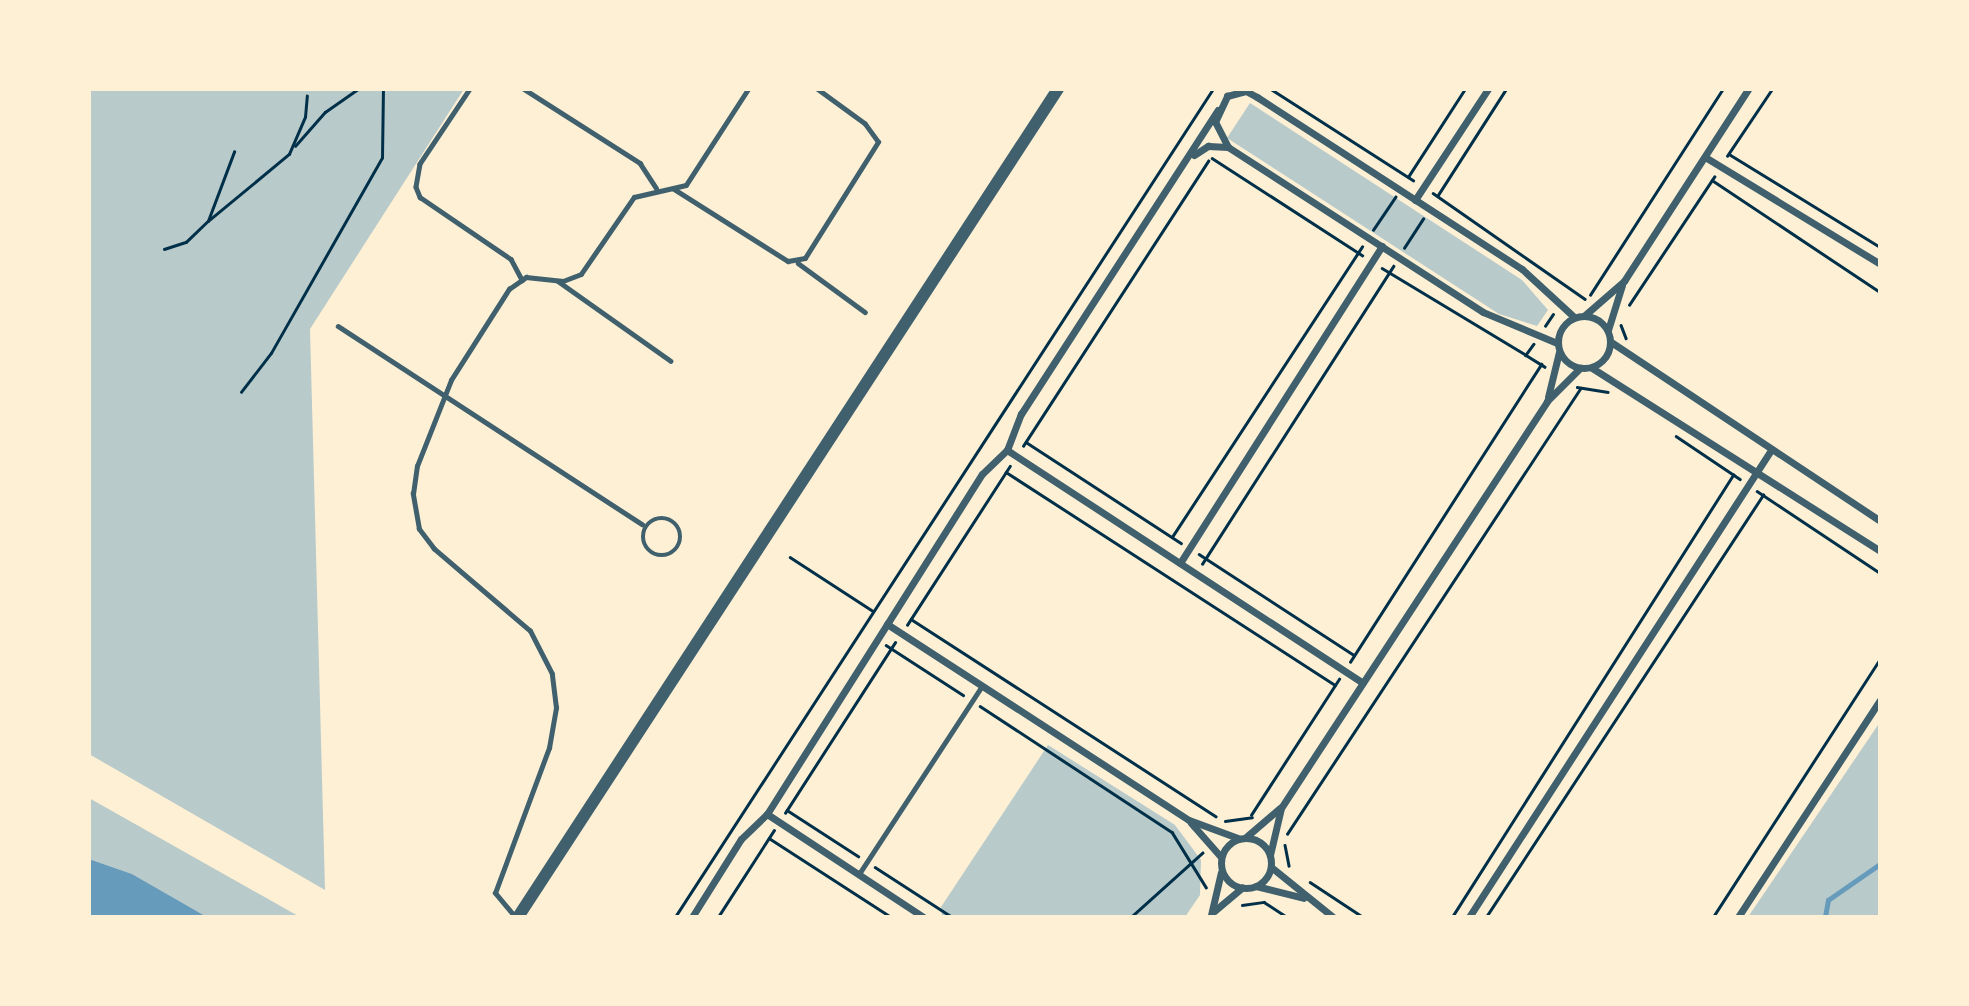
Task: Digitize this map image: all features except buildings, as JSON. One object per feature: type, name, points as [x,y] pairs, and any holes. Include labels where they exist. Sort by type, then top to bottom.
[{"type":"street","points":[[516,917],[1058,89]]},
{"type":"street","points":[[1415,200],[1488,89]]},
{"type":"street","points":[[1547,401],[1556,374],[1559,352],[1557,343],[1562,326],[1574,317],[1585,315],[1597,307],[1624,281],[1748,89]]},
{"type":"street","points":[[692,917],[741,839],[767,814],[982,474],[1007,450],[1021,415],[1194,155],[1227,96],[1246,91],[1522,269],[1557,307],[1574,317]]},
{"type":"street","points":[[1218,110],[1215,122],[1228,147],[1499,321],[1540,334],[1557,343]]},
{"type":"street","points":[[1194,155],[1208,146],[1228,147]]},
{"type":"street","points":[[1705,157],[1880,264]]},
{"type":"street","points":[[1180,564],[1382,246]]},
{"type":"street","points":[[1624,281],[1615,317],[1608,330],[1611,342],[1626,355],[1880,521]]},
{"type":"street","points":[[1585,315],[1608,330]]},
{"type":"street","points":[[1592,368],[1604,359],[1611,342]]},
{"type":"street","points":[[1559,352],[1580,368],[1592,368],[1615,378],[1880,551]]},
{"type":"street","points":[[1221,857],[1281,808],[1547,401],[1580,368]]},
{"type":"street","points":[[1007,450],[1363,683]]},
{"type":"street","points":[[1469,917],[1772,450]]},
{"type":"street","points":[[887,624],[1189,820],[1242,838],[1270,855]]},
{"type":"street","points":[[1738,917],[1880,700]]},
{"type":"street","points":[[1281,808],[1270,855],[1271,867],[1304,898],[1333,917]]},
{"type":"street","points":[[767,814],[923,917]]},
{"type":"street","points":[[1189,820],[1221,857],[1217,895],[1210,916]]},
{"type":"street","points":[[1256,886],[1271,867]]},
{"type":"street","points":[[1221,871],[1242,888]]},
{"type":"street","points":[[1210,916],[1242,888],[1256,886],[1304,898]]},
{"type":"lane","points":[[470,89],[420,164],[416,187],[426,202],[511,259],[522,280]]},
{"type":"lane","points":[[524,89],[640,163],[656,188]]},
{"type":"lane","points":[[516,917],[495,893],[549,748],[556,708],[552,674],[530,631],[434,549],[419,529],[413,494],[417,466],[444,394],[509,289],[522,280],[557,280],[581,274],[634,197],[656,188],[673,189],[686,185],[748,89]]},
{"type":"lane","points":[[798,262],[870,164],[878,142],[865,124],[817,89]]},
{"type":"lane","points":[[673,189],[798,262],[866,312]]},
{"type":"lane","points":[[557,280],[671,362]]},
{"type":"lane","points":[[338,326],[642,524],[674,525],[682,542],[672,555],[654,553],[641,535],[642,524]]},
{"type":"lane","points":[[859,875],[982,686]]},
{"type":"path","points":[[164,248],[186,242],[289,154],[325,112],[358,89]]},
{"type":"path","points":[[240,392],[271,353],[382,158],[383,89]]},
{"type":"path","points":[[675,917],[1213,89]]},
{"type":"path","points":[[1172,537],[1465,89]]},
{"type":"path","points":[[1186,589],[1506,89]]},
{"type":"path","points":[[1586,300],[1723,89]]},
{"type":"path","points":[[1626,355],[1629,347],[1615,317],[1721,167],[1772,89]]},
{"type":"path","points":[[289,154],[307,96]]},
{"type":"path","points":[[208,221],[234,152]]},
{"type":"path","points":[[1729,154],[1880,247]]},
{"type":"path","points":[[718,917],[1210,157],[1388,272],[1556,374]]},
{"type":"path","points":[[1712,180],[1880,292]]},
{"type":"path","points":[[1526,355],[1569,290],[1597,307]]},
{"type":"path","points":[[1251,816],[1541,364]]},
{"type":"path","points":[[1566,380],[1580,389],[1609,392],[1615,378]]},
{"type":"path","points":[[1363,917],[1289,869],[1284,838],[1580,389]]},
{"type":"path","points":[[1006,472],[1335,685]]},
{"type":"path","points":[[1452,917],[1733,475]]},
{"type":"path","points":[[1486,917],[1763,495]]},
{"type":"path","points":[[790,557],[874,611]]},
{"type":"path","points":[[911,619],[1224,821],[1251,816],[1262,824]]},
{"type":"path","points":[[887,645],[1172,832],[1196,863],[1205,886],[1217,895]]},
{"type":"path","points":[[1713,917],[1880,659]]},
{"type":"path","points":[[1217,831],[1224,821]]},
{"type":"path","points":[[1274,832],[1284,838]]},
{"type":"path","points":[[769,838],[891,917]]},
{"type":"path","points":[[1131,917],[1196,863],[1209,843]]},
{"type":"path","points":[[1226,901],[1234,906],[1264,902],[1287,917]]},
{"type":"shaded area","points":[[89,89],[464,89],[310,329],[325,890],[89,754]]},
{"type":"shaded area","points":[[1250,103],[1522,280],[1548,310],[1537,326],[1499,314],[1227,138]]},
{"type":"shaded area","points":[[1880,722],[1880,917],[1748,917]]},
{"type":"shaded area","points":[[1048,745],[1175,825],[1201,860],[1200,895],[1185,917],[942,917],[941,907]]},
{"type":"shaded area","points":[[89,798],[300,917],[207,917],[132,874],[89,859]]},
{"type":"water","points":[[89,859],[132,874],[207,917],[89,917]]},
{"type":"waterway","points":[[1825,917],[1828,900],[1880,864]]}]
